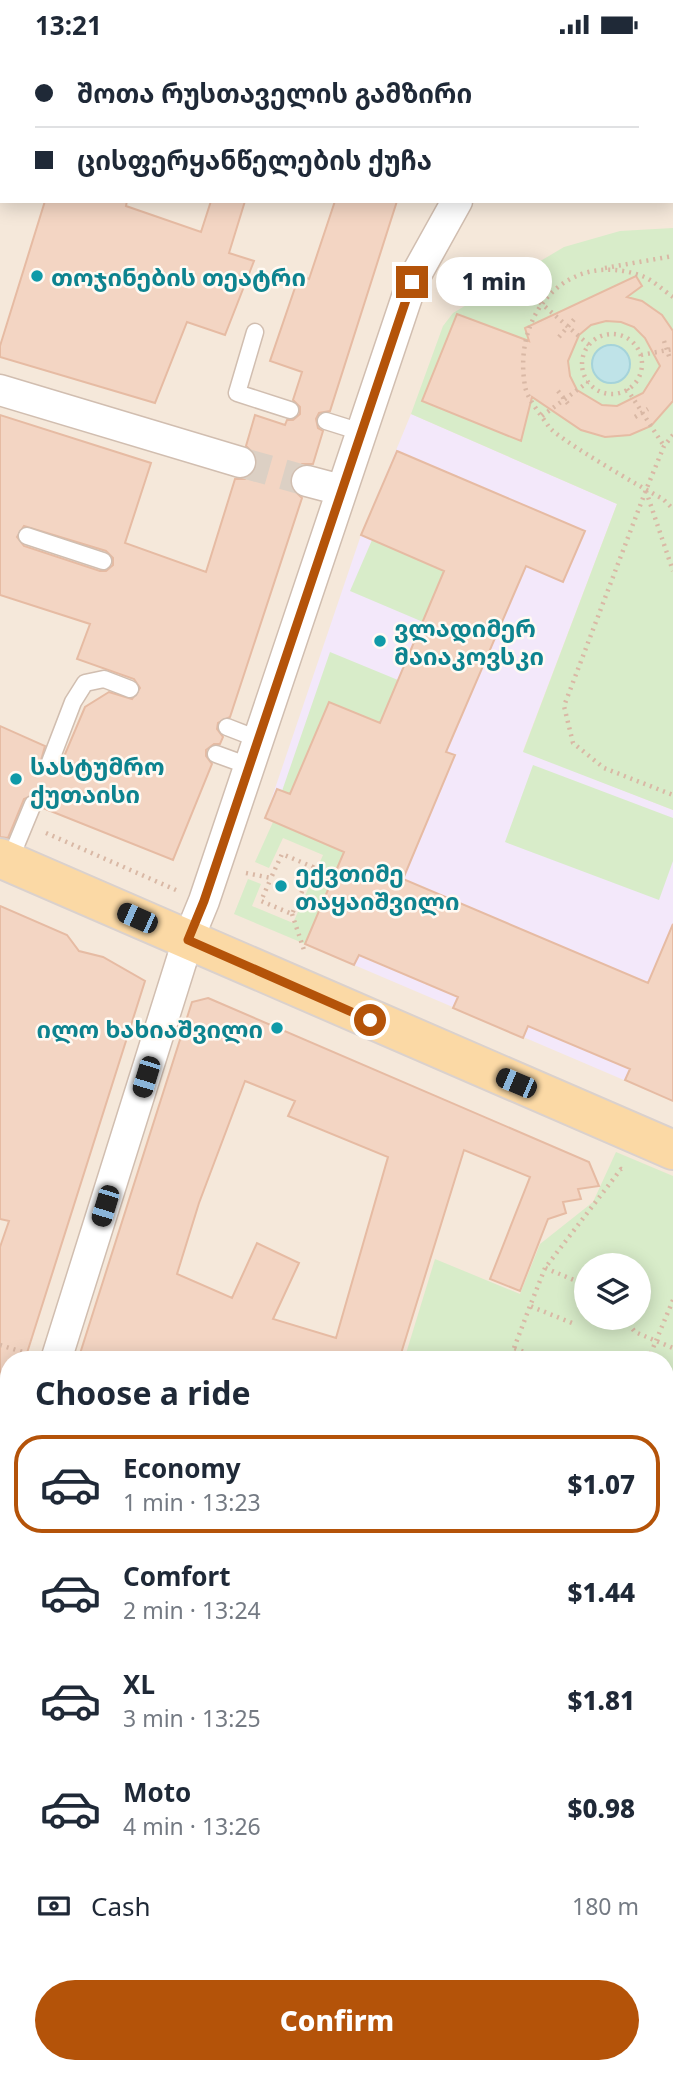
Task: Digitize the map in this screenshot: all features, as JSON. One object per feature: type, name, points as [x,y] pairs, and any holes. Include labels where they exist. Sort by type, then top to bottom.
[{"type":"main road","points":[[5,860],[673,1150]]},
{"type":"street","points":[[59,1351],[188,940],[204,901],[412,282],[456,203]]},
{"type":"street","points":[[0,390],[240,462]]},
{"type":"street","points":[[307,481],[341,490]]},
{"type":"lane","points":[[255,332],[237,393],[290,410]]},
{"type":"lane","points":[[326,421],[361,432]]},
{"type":"lane","points":[[27,536],[103,561]]},
{"type":"lane","points":[[50,761],[73,702],[85,683],[104,679],[130,689]]},
{"type":"lane","points":[[227,727],[254,753]]},
{"type":"lane","points":[[216,754],[254,753]]},
{"type":"lane","points":[[5,860],[33,804]]},
{"type":"path","points":[[673,255],[601,268],[563,280],[541,302],[530,328],[524,359],[525,389],[551,431],[673,509]]},
{"type":"path","points":[[601,268],[643,276],[673,297]]},
{"type":"path","points":[[503,270],[589,345]]},
{"type":"path","points":[[559,337],[576,317]]},
{"type":"path","points":[[618,334],[631,340],[640,355],[640,373],[627,389],[612,393],[601,391],[588,382],[583,369],[589,345],[597,338],[618,334]]},
{"type":"path","points":[[664,341],[671,350],[670,359]]},
{"type":"path","points":[[640,355],[671,350]]},
{"type":"path","points":[[542,416],[588,382]]},
{"type":"path","points":[[627,389],[646,411],[664,446]]},
{"type":"path","points":[[558,391],[569,405]]},
{"type":"path","points":[[635,418],[646,411]]},
{"type":"path","points":[[673,435],[664,446],[646,490],[564,706],[573,743],[604,768],[673,795]]},
{"type":"path","points":[[646,490],[673,571]]},
{"type":"path","points":[[25,824],[204,901]]},
{"type":"path","points":[[292,914],[261,901],[282,854],[313,867],[292,914],[305,954]]},
{"type":"path","points":[[242,872],[271,878]]},
{"type":"path","points":[[512,1351],[545,1268],[621,1169]]},
{"type":"path","points":[[545,1268],[574,1280]]},
{"type":"path","points":[[652,1351],[673,1300]]},
{"type":"path","points":[[530,1306],[572,1323]]},
{"type":"path","points":[[633,1330],[673,1348]]},
{"type":"path","points":[[0,1345],[20,1351]]},
{"type":"path","points":[[514,1347],[524,1351]]},
{"type":"shaded area","points":[[0,203],[673,203],[673,1351],[0,1351]]},
{"type":"shaded area","points":[[411,414],[617,504],[523,751],[673,810],[673,1101],[305,944],[344,852],[265,818],[361,535]]},
{"type":"green space","points":[[673,228],[673,810],[523,752],[617,504],[411,414],[443,326],[453,313],[564,247],[620,231]]},
{"type":"green space","points":[[372,540],[444,571],[423,622],[350,591]]},
{"type":"green space","points":[[330,652],[398,680],[380,723],[290,794],[282,791]]},
{"type":"green space","points":[[533,765],[673,818],[673,861],[659,900],[505,842]]},
{"type":"green space","points":[[273,822],[344,852],[305,944],[234,914],[248,879],[261,884],[252,906],[293,923],[323,855],[283,838],[269,868],[255,862]]},
{"type":"green space","points":[[616,1152],[673,1176],[673,1351],[407,1351],[435,1259],[520,1294],[540,1244],[593,1202]]},
{"type":"water","points":[[611,345],[625,350],[630,364],[625,378],[611,383],[597,378],[592,364],[597,350]]},
{"type":"building","points":[[44,203],[127,203],[126,206],[201,232],[210,203],[244,203],[229,253],[254,261],[225,335],[187,322],[155,403],[0,357],[0,346]]},
{"type":"building","points":[[334,203],[396,203],[330,411],[319,413],[316,419],[318,428],[323,431],[313,464],[302,464],[290,476],[290,486],[302,498],[230,717],[218,723],[217,729],[223,737],[220,744],[214,744],[206,750],[206,756],[212,764],[173,860],[43,808],[42,798],[36,794],[24,799],[8,838],[0,837],[0,726],[45,746],[40,764],[46,771],[52,772],[60,766],[85,707],[109,692],[132,699],[140,688],[134,679],[77,659],[90,624],[0,595],[0,415],[151,463],[125,543],[206,572],[235,479],[245,479],[256,468],[257,457],[246,446],[255,415],[285,425],[287,420],[293,420],[300,414],[300,407],[293,400],[302,372],[270,361],[299,276],[309,279]],"holes":[[[24,526],[106,551],[113,558],[113,565],[106,571],[100,571],[24,546],[17,537]]]},
{"type":"building","points":[[636,276],[642,286],[627,297],[642,301],[662,315],[673,331],[673,401],[651,426],[630,435],[605,437],[581,430],[532,397],[521,441],[422,401],[457,314],[529,341],[525,328]],"holes":[[[606,321],[621,322],[634,327],[645,338],[660,366],[643,393],[617,406],[602,405],[577,390],[570,376],[568,361],[579,335],[591,325]]]},
{"type":"building","points":[[397,451],[585,531],[563,582],[526,566],[446,752],[455,755],[403,879],[648,983],[673,924],[673,1101],[625,1080],[630,1069],[528,1026],[523,1038],[453,1008],[458,997],[359,955],[354,965],[305,944],[344,852],[265,818],[277,789],[290,794],[329,702],[380,723],[444,571],[361,535]]},
{"type":"building","points":[[0,906],[67,935],[79,951],[103,957],[145,981],[28,1351],[0,1351],[0,1247],[9,1221],[0,1219]]},
{"type":"building","points":[[208,998],[589,1162],[599,1186],[578,1189],[581,1199],[563,1202],[566,1213],[548,1219],[520,1291],[490,1279],[530,1177],[464,1150],[402,1351],[81,1351],[192,1002]],"holes":[[[245,1081],[295,1101],[288,1116],[388,1157],[336,1338],[273,1319],[299,1263],[257,1243],[232,1298],[177,1274],[199,1203]]]},
{"type":"tunnel","points":[[240,462],[307,481]]},
{"type":"place","name":"თოჯინების თეატრი","points":[[37,276]]},
{"type":"place","name":"ვლადიმერ მაიაკოვსკი","points":[[380,641]]},
{"type":"place","name":"სასტუმრო ქუთაისი","points":[[16,779]]},
{"type":"place","name":"ექვთიმე თაყაიშვილი","points":[[281,886]]},
{"type":"place","name":"ილო ხახიაშვილი","points":[[277,1028]]},
{"type":"route","points":[[370,1020],[188,940],[204,901],[412,282]]}]
